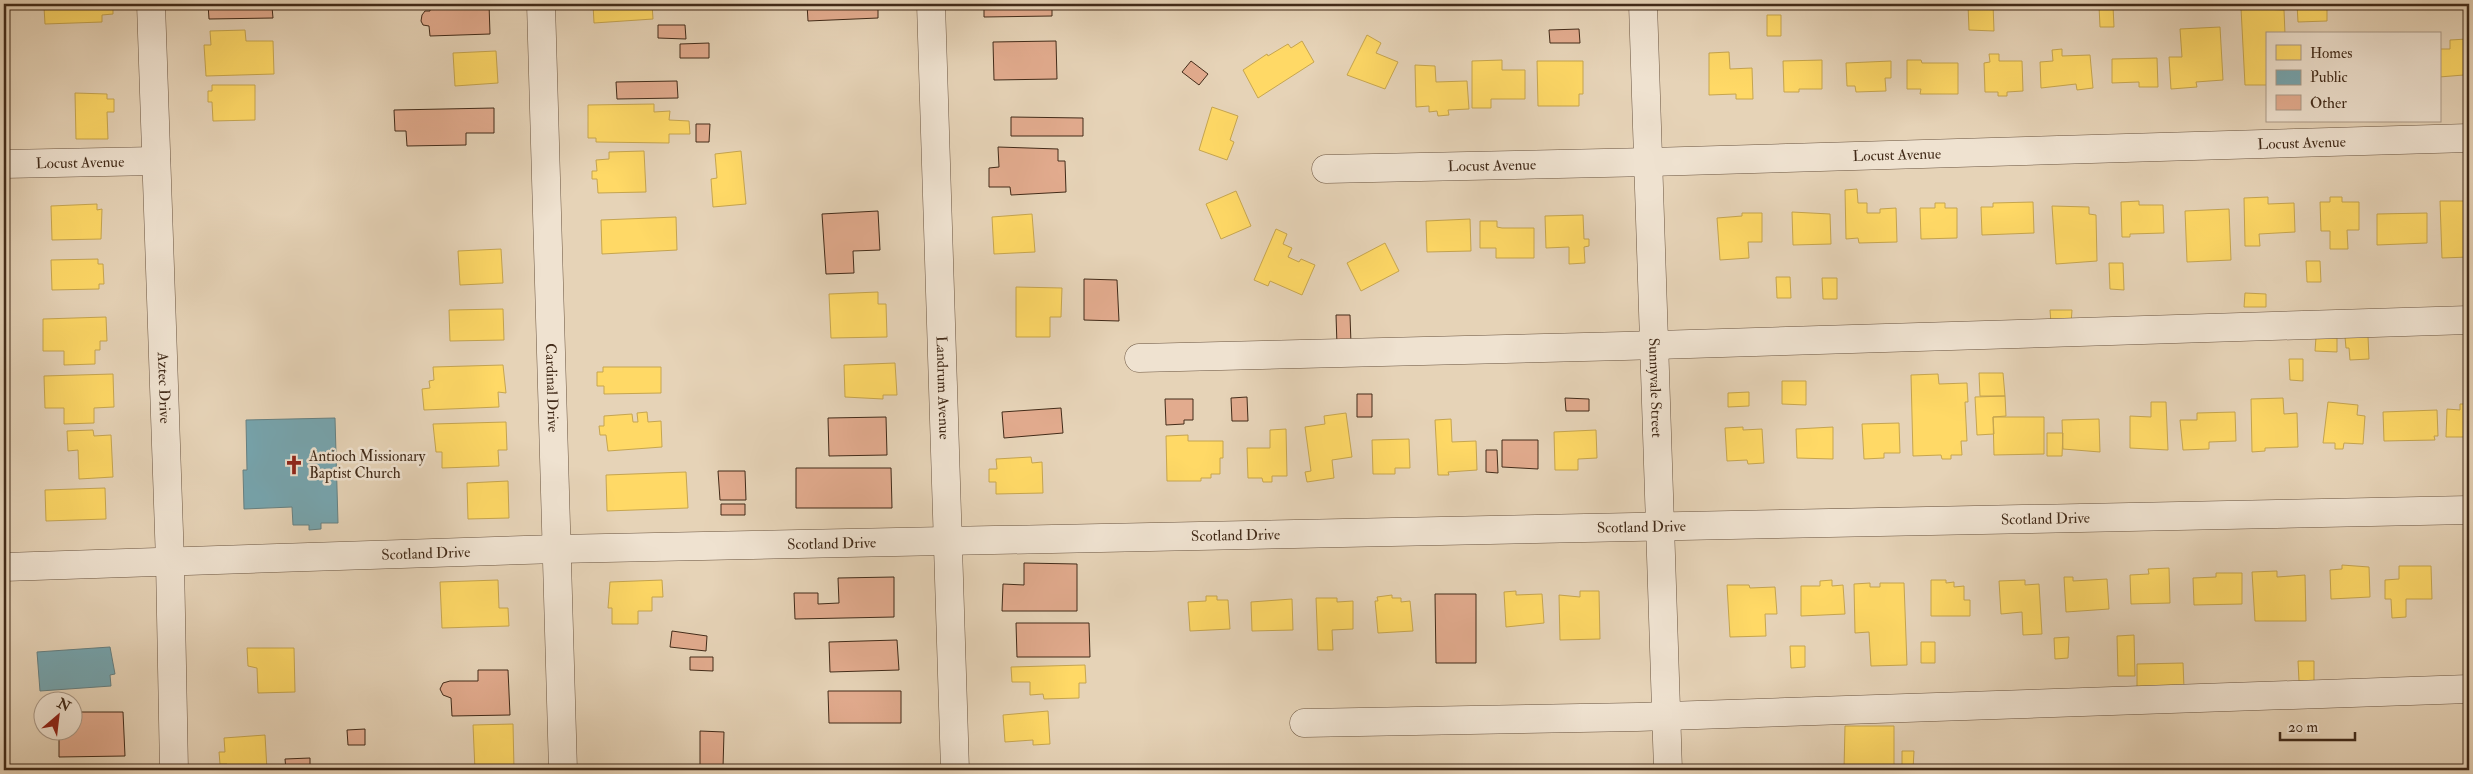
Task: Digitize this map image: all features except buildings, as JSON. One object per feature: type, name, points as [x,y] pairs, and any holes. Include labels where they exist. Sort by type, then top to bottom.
[{"type":"street","name":"Aztec Drive","points":[[151,4],[170,562],[174,770]]},
{"type":"street","name":"Cardinal Drive","points":[[541,4],[564,770]]},
{"type":"street","name":"Landrum Avenue","points":[[931,4],[955,770]]},
{"type":"street","name":"Sunnyvale Street","points":[[1643,4],[1650,162],[1668,770]]},
{"type":"street","name":"Locust Avenue","points":[[1326,169],[1650,162],[2469,138]]},
{"type":"street","name":"Locust Avenue","points":[[4,164],[156,161]]},
{"type":"street","points":[[1139,358],[2469,320]]},
{"type":"street","name":"Scotland Drive","points":[[4,567],[557,549],[1661,528],[2469,510]]},
{"type":"street","points":[[1304,723],[1666,715],[2469,689]]},
{"type":"place","name":"Antioch Missionary Baptist Church","points":[[294,465]]}]
